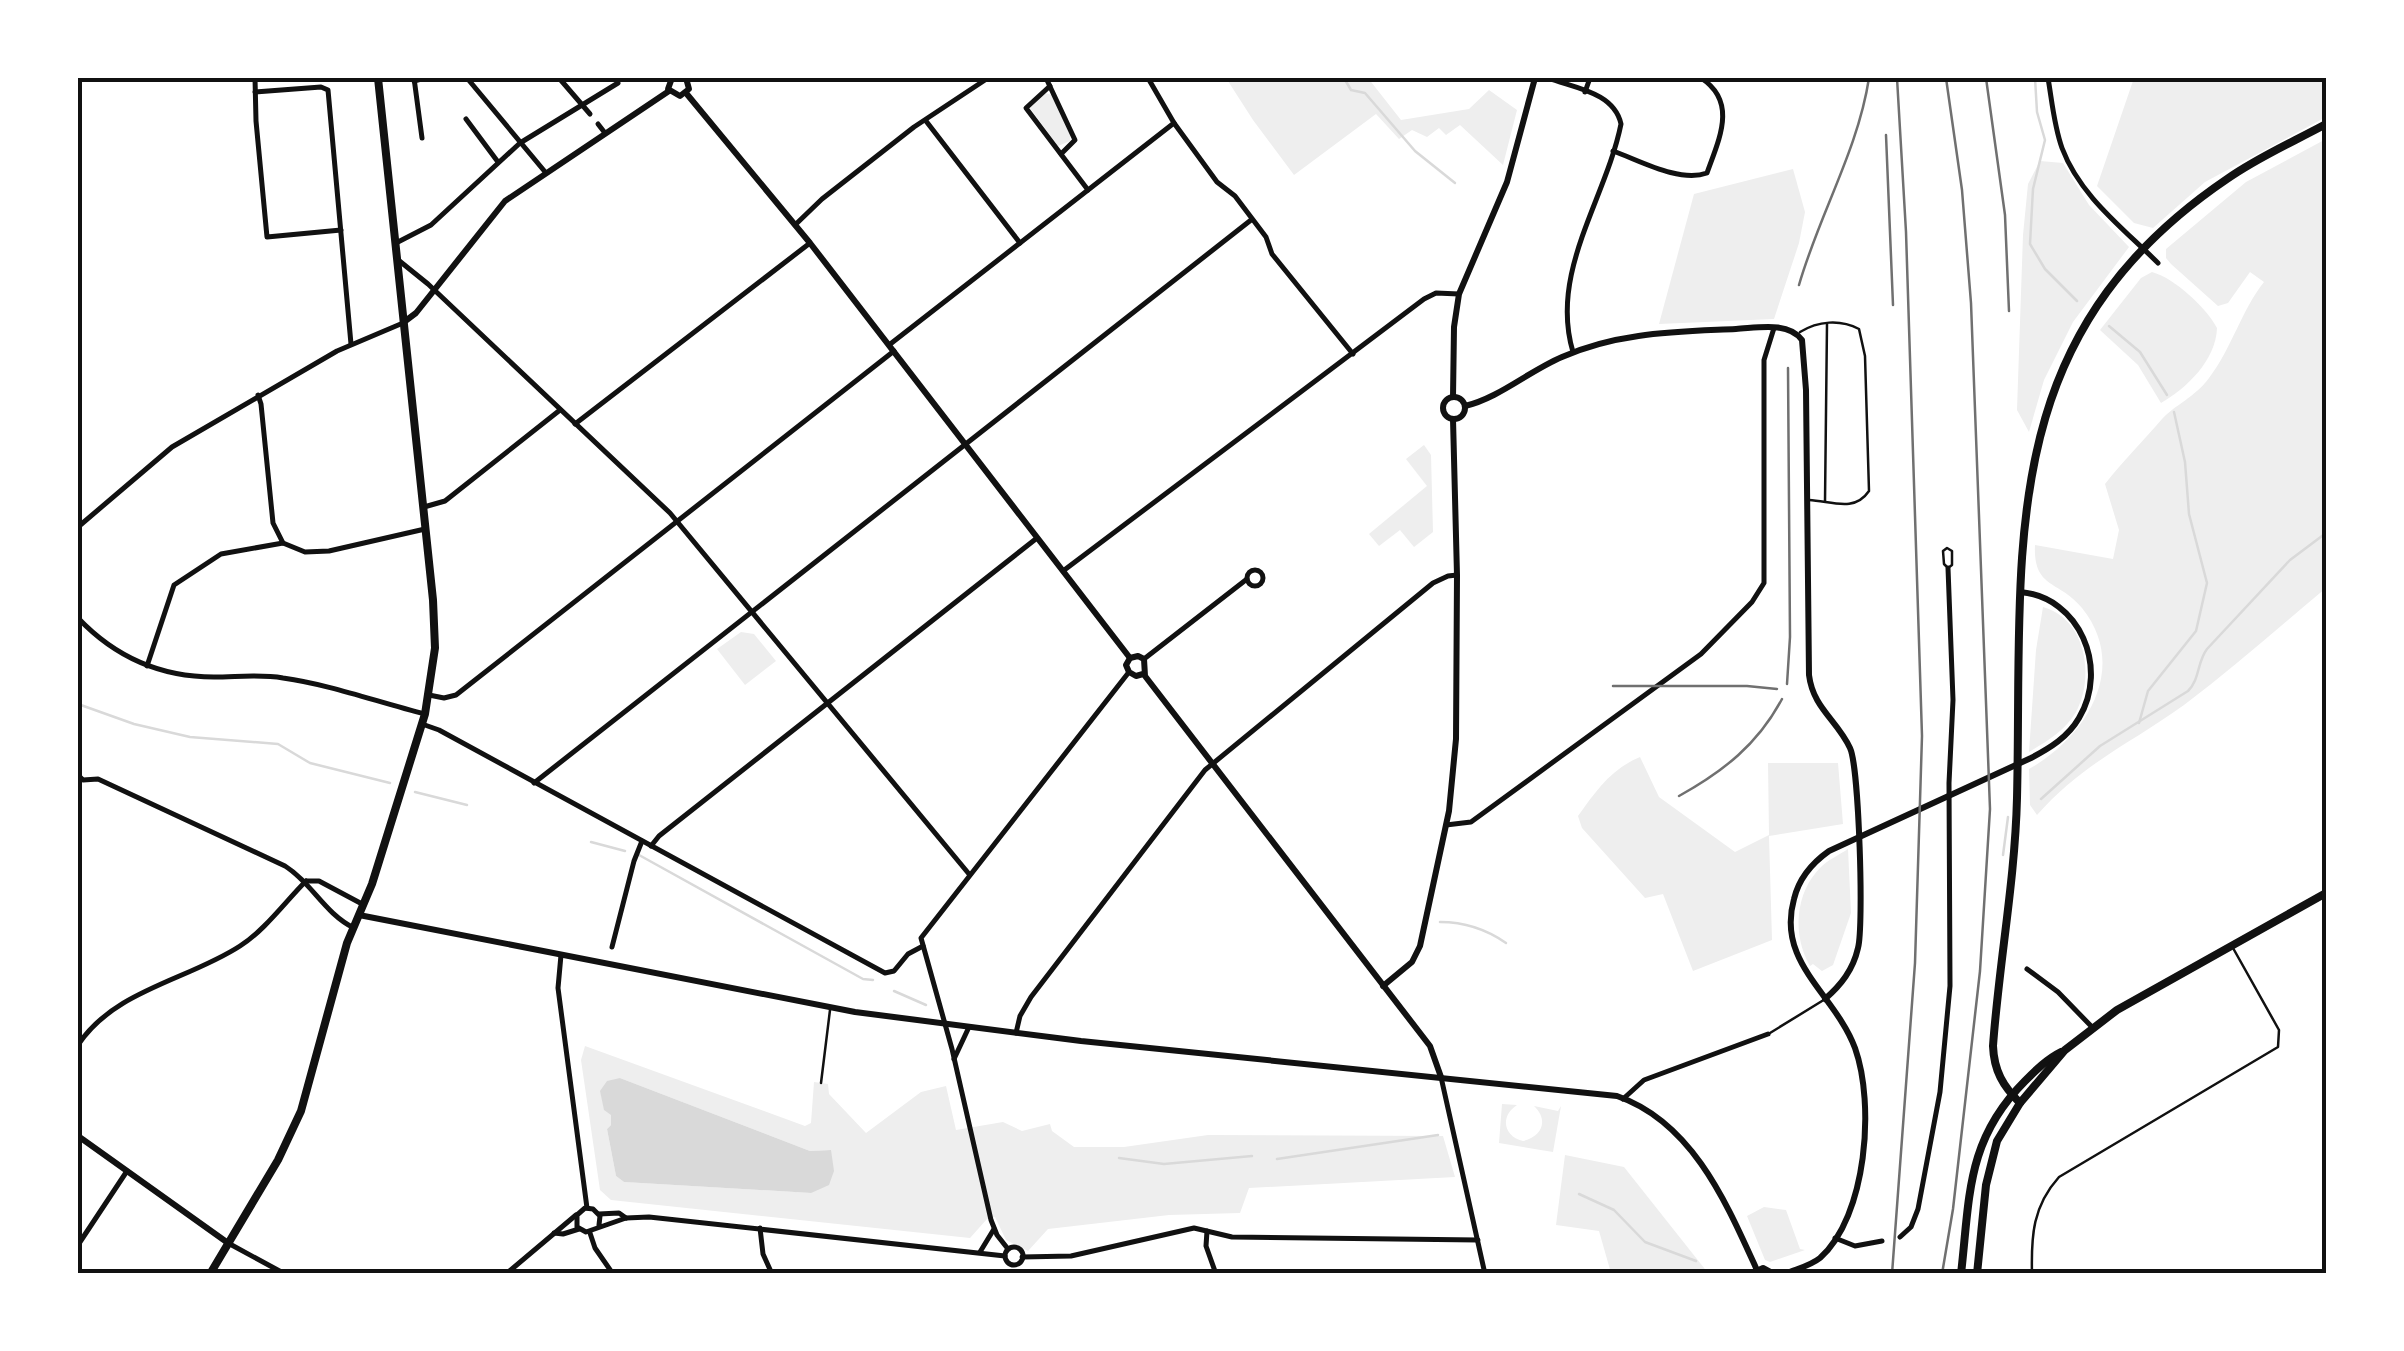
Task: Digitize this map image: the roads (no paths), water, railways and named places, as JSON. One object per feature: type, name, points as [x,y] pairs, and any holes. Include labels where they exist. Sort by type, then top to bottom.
[{"type":"main road","points":[[210,1274],[267,1180],[296,1122],[429,695],[435,632],[378,78]]},
{"type":"main road","points":[[2020,1103],[1998,1074],[1994,1046],[2016,823],[2018,592],[2030,476],[2050,399],[2081,333],[2144,250],[2178,216],[2224,180],[2326,124]]},
{"type":"main road","points":[[1977,1274],[1991,1160],[2002,1128],[2065,1050],[2092,1027],[2326,893]]},
{"type":"main road","points":[[1961,1274],[1975,1162],[1992,1121],[2050,1057],[2065,1050]]},
{"type":"street","points":[[256,78],[267,237],[341,230]]},
{"type":"street","points":[[422,138],[414,79],[425,78]]},
{"type":"street","points":[[467,78],[546,173]]},
{"type":"street","points":[[559,78],[590,114]]},
{"type":"street","points":[[670,91],[671,78]]},
{"type":"street","points":[[670,91],[677,96],[686,94],[690,87],[688,78]]},
{"type":"street","points":[[796,225],[822,199],[988,78]]},
{"type":"street","points":[[1046,78],[1076,140],[1061,154]]},
{"type":"street","points":[[1148,78],[1174,123],[1217,182],[1235,196],[1266,238],[1272,254],[1354,354]]},
{"type":"street","points":[[1452,397],[1459,294],[1508,182],[1534,78]]},
{"type":"street","points":[[1548,78],[1606,99],[1619,115],[1620,130],[1571,272],[1569,334],[1573,352]]},
{"type":"street","points":[[1585,92],[1590,78]]},
{"type":"street","points":[[1612,151],[1682,174],[1695,177],[1707,173],[1725,112],[1712,85],[1701,78]]},
{"type":"street","points":[[2048,78],[2058,135],[2074,171],[2102,209],[2158,263]]},
{"type":"street","points":[[396,243],[431,225],[520,144],[618,84]]},
{"type":"street","points":[[1050,86],[1026,108],[1088,190]]},
{"type":"street","points":[[255,92],[321,87],[328,90],[351,344]]},
{"type":"street","points":[[78,527],[172,446],[351,344],[415,314],[498,207],[670,91]]},
{"type":"street","points":[[686,94],[796,225],[1130,658]]},
{"type":"street","points":[[466,118],[498,162]]},
{"type":"street","points":[[926,121],[1020,243]]},
{"type":"street","points":[[429,695],[456,695],[1174,123]]},
{"type":"street","points":[[598,124],[604,134]]},
{"type":"street","points":[[534,783],[1251,220]]},
{"type":"street","points":[[575,424],[810,244]]},
{"type":"street","points":[[397,259],[676,522],[969,874]]},
{"type":"street","points":[[1063,570],[1428,296],[1459,294]]},
{"type":"street","points":[[1446,825],[1471,822],[1668,680],[1701,654],[1759,593],[1764,571],[1764,360],[1774,328]]},
{"type":"street","points":[[1453,419],[1462,415],[1465,406],[1573,352],[1642,334],[1774,328],[1797,333],[1804,343],[1810,684],[1818,706],[1851,749],[1856,789],[1860,942],[1844,981],[1825,999]]},
{"type":"street","points":[[258,395],[273,523],[282,544]]},
{"type":"street","points":[[1453,419],[1445,414],[1446,401],[1452,397],[1461,399],[1465,406]]},
{"type":"street","points":[[424,508],[445,501],[560,410]]},
{"type":"street","points":[[1383,986],[1418,952],[1446,825],[1457,718],[1453,419]]},
{"type":"street","points":[[147,666],[170,592],[182,578],[221,554],[282,544],[305,552],[329,551],[426,529]]},
{"type":"street","points":[[651,846],[1038,538]]},
{"type":"street","points":[[1900,1237],[1911,1227],[1918,1209],[1948,1026],[1953,705],[1948,568]]},
{"type":"street","points":[[1016,1032],[1031,998],[1212,764],[1433,584],[1457,575]]},
{"type":"street","points":[[1144,659],[1247,580]]},
{"type":"street","points":[[1785,1274],[1815,1261],[1835,1238],[1859,1184],[1864,1154],[1860,1070],[1853,1044],[1795,954],[1790,916],[1804,876],[1830,851],[2041,753],[2070,731],[2081,715],[2090,687],[2084,638],[2069,614],[2040,596],[2018,592]]},
{"type":"street","points":[[78,618],[110,648],[147,666],[188,676],[304,681],[423,719],[890,974],[908,954],[923,946]]},
{"type":"street","points":[[1130,658],[1144,659],[1147,666],[1143,674],[1129,672],[1126,664],[1130,658]]},
{"type":"street","points":[[1022,1257],[1010,1268],[994,1229],[922,935],[1129,672]]},
{"type":"street","points":[[1143,674],[1430,1046],[1441,1077],[1485,1274]]},
{"type":"street","points":[[79,779],[98,779],[284,866],[306,881],[334,915],[354,928]]},
{"type":"street","points":[[612,947],[642,841]]},
{"type":"street","points":[[78,1045],[98,1021],[136,996],[248,941],[306,881],[319,881],[364,905]]},
{"type":"street","points":[[359,915],[830,1008],[969,1027],[1597,1092],[1623,1098],[1655,1116],[1698,1159],[1722,1197],[1753,1271],[1766,1268],[1774,1274]]},
{"type":"street","points":[[561,955],[558,988],[587,1208]]},
{"type":"street","points":[[2027,970],[2058,992],[2092,1027]]},
{"type":"street","points":[[954,1059],[969,1027]]},
{"type":"street","points":[[1623,1098],[1644,1080],[1768,1034]]},
{"type":"street","points":[[78,1136],[228,1243],[285,1274]]},
{"type":"street","points":[[78,1245],[126,1171]]},
{"type":"street","points":[[587,1208],[598,1214],[619,1213],[626,1218]]},
{"type":"street","points":[[506,1274],[563,1222],[587,1208]]},
{"type":"street","points":[[598,1214],[599,1225]]},
{"type":"street","points":[[576,1215],[579,1229]]},
{"type":"street","points":[[589,1232],[599,1225],[626,1218],[980,1252],[1007,1253],[1018,1249],[1022,1257]]},
{"type":"street","points":[[760,1228],[762,1254],[772,1274]]},
{"type":"street","points":[[554,1234],[579,1229],[589,1232]]},
{"type":"street","points":[[980,1252],[994,1229]]},
{"type":"street","points":[[1022,1257],[1071,1256],[1189,1229],[1232,1237],[1478,1240]]},
{"type":"street","points":[[589,1232],[594,1248],[613,1274]]},
{"type":"street","points":[[1207,1232],[1206,1246],[1216,1274]]},
{"type":"street","points":[[1835,1238],[1855,1246],[1882,1241]]},
{"type":"lane","points":[[1797,333],[1827,323],[1847,322],[1859,329],[1864,338],[1869,491],[1854,504],[1807,500]]},
{"type":"lane","points":[[1825,502],[1827,323]]},
{"type":"lane","points":[[2032,1274],[2032,1228],[2043,1198],[2060,1176],[2273,1052],[2280,1042],[2279,1030],[2232,946]]},
{"type":"lane","points":[[1768,1034],[1825,999]]},
{"type":"lane","points":[[821,1082],[830,1008]]},
{"type":"waterway","points":[[1344,78],[1351,90],[1365,93],[1415,151],[1455,183]]},
{"type":"waterway","points":[[2035,78],[2037,112],[2045,140],[2033,189],[2030,244],[2045,269],[2077,301]]},
{"type":"waterway","points":[[2109,326],[2140,352],[2167,395]]},
{"type":"waterway","points":[[2139,723],[2148,691],[2196,631],[2207,583],[2189,514],[2185,462],[2174,412]]},
{"type":"waterway","points":[[2041,799],[2100,746],[2188,691],[2207,649],[2290,560],[2326,533]]},
{"type":"waterway","points":[[78,704],[134,724],[190,737],[278,744],[310,763],[390,783]]},
{"type":"waterway","points":[[415,792],[467,805]]},
{"type":"waterway","points":[[2003,855],[2008,817]]},
{"type":"waterway","points":[[591,842],[625,851]]},
{"type":"waterway","points":[[639,855],[863,979],[873,980]]},
{"type":"waterway","points":[[1440,922],[1474,927],[1506,943]]},
{"type":"waterway","points":[[894,991],[926,1005]]},
{"type":"waterway","points":[[1277,1159],[1438,1135]]},
{"type":"waterway","points":[[1119,1158],[1164,1164],[1252,1156]]},
{"type":"waterway","points":[[1579,1194],[1614,1210],[1645,1242],[1696,1261]]},
{"type":"railway","points":[[1799,285],[1856,131],[1869,78]]},
{"type":"railway","points":[[1892,1274],[1915,963],[1922,736],[1906,232],[1897,78]]},
{"type":"railway","points":[[1942,1274],[1980,971],[1990,809],[1971,303],[1962,190],[1946,78]]},
{"type":"railway","points":[[1986,78],[2005,215],[2009,311]]},
{"type":"railway","points":[[1886,135],[1893,305]]},
{"type":"railway","points":[[1787,684],[1788,368]]},
{"type":"railway","points":[[1613,686],[1777,689]]},
{"type":"railway","points":[[1679,796],[1738,755],[1762,730],[1782,699]]}]
